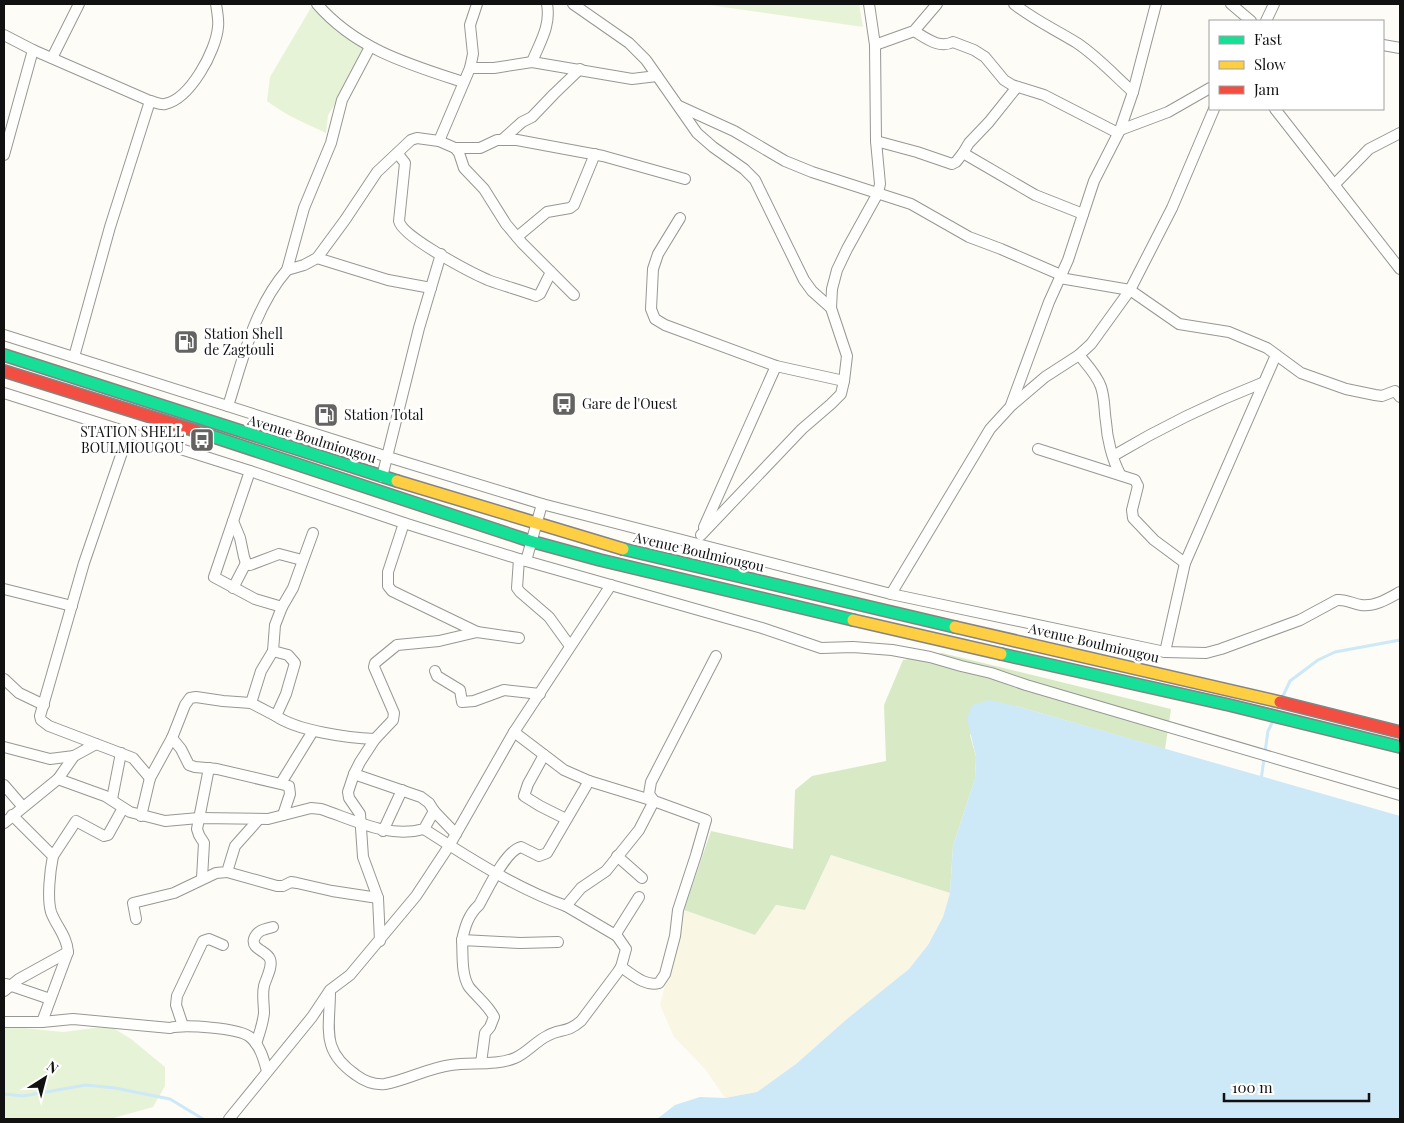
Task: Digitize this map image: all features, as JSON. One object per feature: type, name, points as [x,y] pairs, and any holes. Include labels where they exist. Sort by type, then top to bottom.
[{"type":"highway","name":"Avenue Boulmiougou","points":[[4,355],[382,477],[617,548],[1233,690],[1400,732]]},
{"type":"highway","name":"Avenue Boulmiougou","points":[[4,371],[202,433],[530,541],[600,560],[901,631],[1229,705],[1400,747]]},
{"type":"street","points":[[52,58],[79,4]]},
{"type":"street","points":[[4,35],[33,50],[150,101],[161,104],[168,103],[184,93],[198,78],[216,36],[218,27],[216,4]]},
{"type":"street","points":[[317,4],[342,28],[370,47],[394,59],[463,82]]},
{"type":"street","points":[[439,142],[470,68],[473,54],[470,25],[477,4]]},
{"type":"street","points":[[532,62],[547,26],[549,15],[547,4]]},
{"type":"street","points":[[699,539],[802,429],[832,404],[840,394],[844,382],[847,356],[831,308],[832,289],[837,270],[878,193],[880,178],[876,141],[875,45],[869,4]]},
{"type":"street","points":[[875,45],[914,31],[937,4]]},
{"type":"street","points":[[1014,4],[1031,17],[1085,49],[1133,92]]},
{"type":"street","points":[[1011,406],[1049,302],[1061,276],[1094,181],[1119,132],[1133,92],[1156,4]]},
{"type":"street","points":[[1231,4],[1249,20]]},
{"type":"street","points":[[1266,20],[1274,4]]},
{"type":"street","points":[[577,5],[636,48],[697,133],[744,169],[755,180],[804,280],[812,291],[831,308]]},
{"type":"street","points":[[914,31],[938,45],[947,45],[953,42],[974,50],[985,57],[1004,80],[1017,87],[1050,98],[1119,132],[1168,112],[1209,89]]},
{"type":"street","points":[[1384,45],[1399,46]]},
{"type":"street","points":[[228,406],[256,321],[272,289],[287,270],[304,208],[331,143],[342,100],[370,47]]},
{"type":"street","points":[[4,155],[33,50]]},
{"type":"street","points":[[470,68],[494,68],[532,62],[632,79],[657,76]]},
{"type":"street","points":[[503,139],[522,122],[532,117],[580,70]]},
{"type":"street","points":[[876,141],[952,164],[1017,87]]},
{"type":"street","points":[[74,357],[110,227],[150,101]]},
{"type":"street","points":[[679,106],[734,131],[785,161],[812,172],[911,204],[969,238],[1001,249],[1061,276],[1130,290],[1179,324],[1229,332],[1256,343],[1301,373],[1346,389],[1375,395],[1382,396],[1399,392]]},
{"type":"street","points":[[891,594],[990,428],[1011,406],[1045,377],[1080,355],[1101,331],[1130,290],[1172,208],[1214,110]]},
{"type":"street","points":[[1276,110],[1400,269]]},
{"type":"street","points":[[1334,185],[1369,149],[1400,133]]},
{"type":"street","points":[[287,270],[304,265],[317,258],[345,220],[372,178],[414,138],[439,142],[455,148],[480,148],[497,140],[517,140],[595,154],[685,179]]},
{"type":"street","points":[[455,148],[459,153],[464,168],[484,188],[506,224],[574,295]]},
{"type":"street","points":[[963,153],[1035,194],[1083,214]]},
{"type":"street","points":[[398,154],[405,163],[400,201],[400,225],[409,234],[464,268],[489,280],[536,296],[540,294],[551,272]]},
{"type":"street","points":[[517,237],[547,212],[570,208],[574,205],[595,154]]},
{"type":"street","points":[[680,218],[658,254],[653,269],[651,309],[655,319],[665,325],[776,366],[844,382]]},
{"type":"street","points":[[382,477],[414,346],[441,254]]},
{"type":"street","points":[[317,258],[388,280],[431,288]]},
{"type":"street","points":[[4,334],[201,398],[542,504],[699,539],[891,594],[1165,652],[1206,652],[1221,649],[1300,620],[1337,600],[1363,605],[1385,600],[1400,592]]},
{"type":"street","points":[[1080,355],[1101,388],[1106,410],[1106,427],[1113,456],[1120,474]]},
{"type":"street","points":[[1165,652],[1185,563],[1262,383],[1276,355]]},
{"type":"street","points":[[699,539],[776,366]]},
{"type":"street","points":[[1113,456],[1136,442],[1224,398],[1262,383]]},
{"type":"street","points":[[4,393],[522,560],[762,628],[822,648],[852,647],[892,650],[930,657],[991,673],[1400,795]]},
{"type":"street","points":[[196,418],[201,398]]},
{"type":"street","points":[[129,432],[84,563],[40,716],[45,724],[137,761],[150,778]]},
{"type":"street","points":[[1038,449],[1131,478],[1138,486],[1132,518],[1154,540],[1185,563]]},
{"type":"street","points":[[250,471],[214,577],[255,598],[282,607]]},
{"type":"street","points":[[542,504],[522,560],[517,588],[549,617],[570,646]]},
{"type":"street","points":[[233,521],[240,538],[246,563],[233,588]]},
{"type":"street","points":[[404,522],[388,572],[388,586],[392,591],[477,632],[519,638]]},
{"type":"street","points":[[250,703],[260,671],[273,651],[276,625],[282,607],[293,588],[312,533]]},
{"type":"street","points":[[246,563],[250,565],[256,564],[279,554],[302,560]]},
{"type":"street","points":[[229,1119],[312,1017],[330,990],[350,975],[416,896],[449,846],[514,732],[611,585]]},
{"type":"street","points":[[4,589],[72,606]]},
{"type":"street","points":[[380,941],[378,898],[363,857],[359,811],[349,798],[348,792],[354,774],[375,740],[393,720],[394,714],[374,667],[377,660],[396,645],[439,641],[477,632]]},
{"type":"street","points":[[273,651],[288,655],[295,663],[286,694],[276,716]]},
{"type":"street","points":[[654,801],[648,794],[650,782],[716,656]]},
{"type":"street","points":[[435,671],[437,676],[460,690],[462,702],[474,701],[504,690],[540,694]]},
{"type":"street","points":[[4,679],[19,693],[44,706]]},
{"type":"street","points":[[141,816],[150,778],[172,738],[185,705],[190,698],[250,703],[289,724],[313,731],[375,740]]},
{"type":"street","points":[[281,784],[313,731]]},
{"type":"street","points":[[514,732],[564,770],[589,781],[654,801],[706,820],[678,910],[675,936],[665,974],[659,983],[646,983],[620,967]]},
{"type":"street","points":[[172,738],[182,749],[190,765],[289,786],[290,790],[283,816]]},
{"type":"street","points":[[4,747],[50,758],[74,756],[96,744]]},
{"type":"street","points":[[112,799],[121,753]]},
{"type":"street","points":[[544,755],[528,784],[524,796],[566,819]]},
{"type":"street","points":[[4,823],[58,779],[74,756]]},
{"type":"street","points":[[202,878],[204,843],[197,829],[209,768]]},
{"type":"street","points":[[354,774],[426,800],[434,812],[456,834]]},
{"type":"street","points":[[58,779],[112,799],[123,808],[141,816],[171,822],[199,818],[259,819],[283,816],[311,808],[321,809],[383,831],[407,832],[424,829],[449,846],[497,873],[544,898],[566,906],[617,936],[626,949],[620,967],[581,1021],[574,1027],[547,1036],[516,1057],[506,1061],[450,1065],[383,1084],[370,1083],[361,1079],[335,1057],[329,1044],[330,990]]},
{"type":"street","points":[[481,1063],[485,1033],[494,1017],[491,1011],[468,986],[464,972],[462,940],[467,921],[472,911],[479,905],[497,873],[516,848],[521,847],[539,856],[547,854],[589,781]]},
{"type":"street","points":[[4,785],[23,807]]},
{"type":"street","points":[[383,831],[402,790]]},
{"type":"street","points":[[566,906],[581,888],[606,871],[639,830],[654,801]]},
{"type":"street","points":[[42,1022],[68,952],[67,942],[51,911],[49,875],[53,856],[76,821],[104,836],[108,836],[123,808]]},
{"type":"street","points":[[424,829],[434,812]]},
{"type":"street","points":[[12,815],[53,856]]},
{"type":"street","points":[[227,872],[236,846],[259,819]]},
{"type":"street","points":[[618,856],[642,878]]},
{"type":"street","points":[[136,919],[133,903],[174,893],[183,890],[202,878],[216,873],[227,872],[277,886],[283,886],[290,882],[378,898]]},
{"type":"street","points":[[617,936],[618,929],[639,896]]},
{"type":"street","points":[[256,1044],[264,1014],[264,988],[271,965],[267,954],[257,948],[254,939],[260,931],[273,927]]},
{"type":"street","points":[[183,1026],[176,1006],[177,996],[203,941],[209,939],[223,945]]},
{"type":"street","points":[[462,940],[520,943],[558,942]]},
{"type":"street","points":[[6,987],[68,952]]},
{"type":"street","points":[[6,987],[50,999]]},
{"type":"street","points":[[4,1022],[42,1022],[72,1019],[170,1028],[183,1026],[241,1032],[249,1036],[256,1044],[267,1072]]},
{"type":"shaded area","points":[[831,855],[950,893],[943,917],[928,945],[909,969],[796,1064],[757,1092],[725,1098],[705,1069],[674,1037],[660,1005],[684,910],[755,935],[776,905],[805,910]]},
{"type":"green space","points":[[702,4],[859,4],[863,27]]},
{"type":"green space","points":[[312,6],[337,32],[365,46],[343,92],[328,115],[326,133],[288,115],[267,101],[270,77]]},
{"type":"green space","points":[[942,653],[1171,709],[1165,749],[1016,706],[970,735],[976,757],[975,779],[953,846],[950,893],[831,855],[805,910],[776,905],[755,935],[684,910],[711,831],[793,849],[795,790],[812,776],[886,761],[884,705],[903,660]]},
{"type":"green space","points":[[110,1026],[131,1039],[165,1067],[165,1086],[153,1107],[110,1119],[4,1119],[4,1028],[14,1027],[63,1032]]},
{"type":"water","points":[[990,700],[1400,816],[1400,1119],[657,1119],[675,1105],[700,1097],[725,1098],[757,1092],[796,1064],[847,1019],[909,969],[928,945],[943,917],[950,893],[953,846],[975,779],[976,757],[967,718],[972,705]]},
{"type":"waterway","points":[[1283,696],[1290,681],[1318,660],[1335,652],[1400,640]]},
{"type":"waterway","points":[[1261,780],[1268,731],[1272,723]]},
{"type":"waterway","points":[[4,1094],[23,1096],[86,1085],[115,1088],[170,1099],[203,1119]]},
{"type":"traffic: fast","points":[[4,355],[397,481]]},
{"type":"traffic: fast","points":[[196,431],[530,541],[600,560],[853,620]]},
{"type":"traffic: fast","points":[[623,549],[955,627]]},
{"type":"traffic: fast","points":[[1001,654],[1229,705],[1400,747]]},
{"type":"traffic: slow","points":[[397,481],[623,549]]},
{"type":"traffic: slow","points":[[853,620],[1001,654]]},
{"type":"traffic: slow","points":[[955,627],[1280,702]]},
{"type":"traffic: jam","points":[[4,371],[196,431]]},
{"type":"traffic: jam","points":[[1280,702],[1400,732]]},
{"type":"place","name":"Station Shell de Zagtouli","points":[[186,342]]},
{"type":"place","name":"Gare de l'Ouest","points":[[564,404]]},
{"type":"place","name":"Station Total","points":[[326,415]]},
{"type":"place","name":"STATION SHELL BOULMIOUGOU","points":[[202,440]]}]
